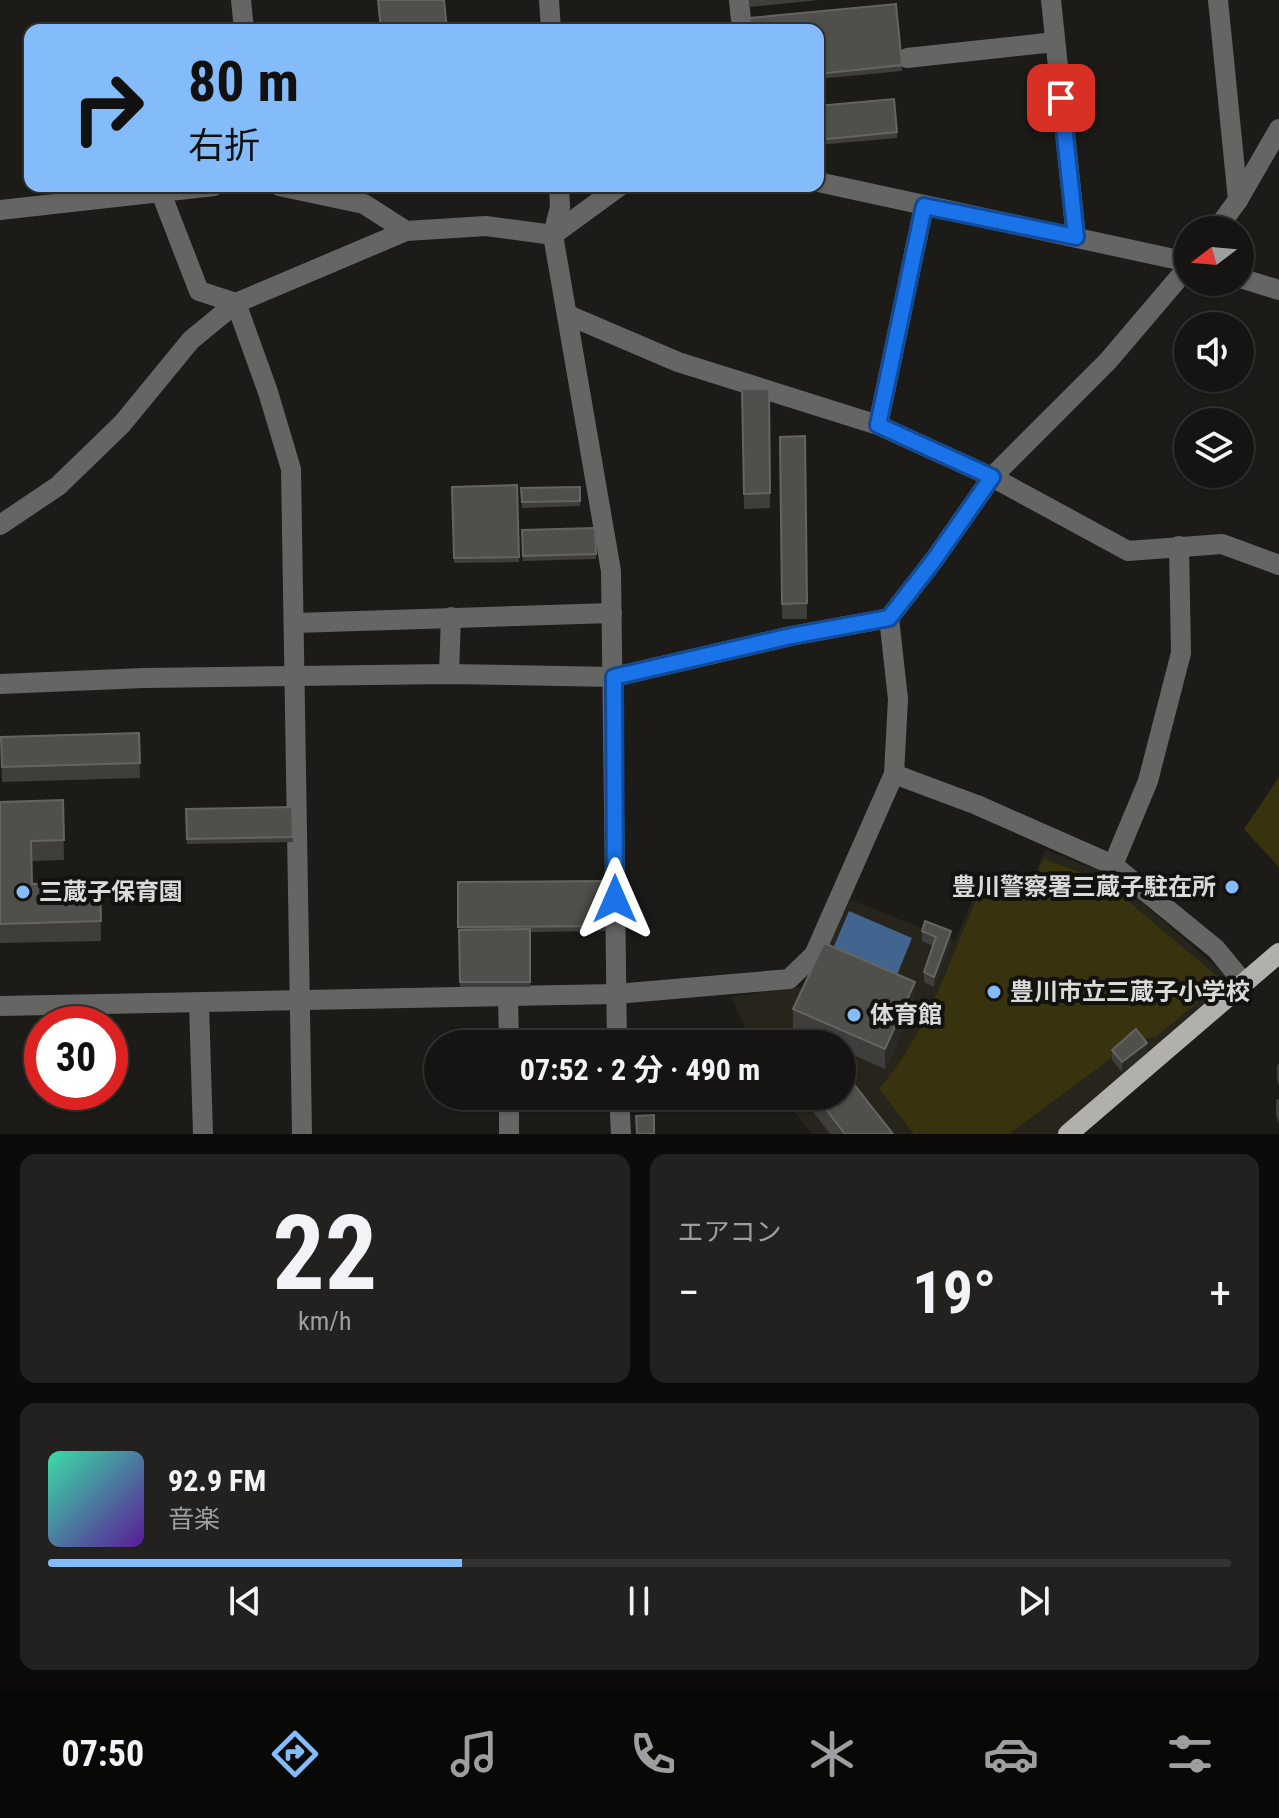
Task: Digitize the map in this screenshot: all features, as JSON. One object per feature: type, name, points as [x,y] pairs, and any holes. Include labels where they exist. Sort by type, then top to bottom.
[{"type":"main road","points":[[1069,1134],[1279,953]]},
{"type":"street","points":[[241,0],[243,24]]},
{"type":"street","points":[[549,0],[551,24]]},
{"type":"street","points":[[739,0],[741,24]]},
{"type":"street","points":[[1051,0],[1076,237]]},
{"type":"street","points":[[1218,0],[1238,200]]},
{"type":"street","points":[[907,58],[1055,42]]},
{"type":"street","points":[[1226,216],[1279,129]]},
{"type":"street","points":[[824,183],[1174,261]]},
{"type":"street","points":[[0,210],[169,192]]},
{"type":"street","points":[[307,192],[364,204],[406,231]]},
{"type":"street","points":[[559,192],[560,207],[553,235],[611,571],[617,1030]]},
{"type":"street","points":[[0,525],[58,486],[122,424],[191,340],[236,303],[406,231],[486,226],[553,235],[612,192]]},
{"type":"street","points":[[161,193],[199,291],[236,303]]},
{"type":"street","points":[[878,425],[924,206]]},
{"type":"street","points":[[0,684],[144,678],[449,674],[614,677],[791,636],[889,618],[992,477],[1108,361],[1174,281]]},
{"type":"street","points":[[1254,282],[1279,290]]},
{"type":"street","points":[[236,303],[291,469],[302,1134]]},
{"type":"street","points":[[568,315],[678,362],[878,425],[992,477],[1128,551],[1222,544],[1279,565]]},
{"type":"street","points":[[1113,865],[1148,781],[1181,653],[1179,546]]},
{"type":"street","points":[[295,623],[612,613]]},
{"type":"street","points":[[449,674],[451,617]]},
{"type":"street","points":[[0,1006],[616,994],[789,979],[814,955],[894,774],[898,699],[889,618]]},
{"type":"street","points":[[894,774],[977,805],[1113,865],[1216,949],[1244,983]]},
{"type":"street","points":[[508,997],[509,1030]]},
{"type":"street","points":[[199,1004],[203,1134]]},
{"type":"street","points":[[509,1110],[509,1134]]},
{"type":"street","points":[[620,1110],[621,1134]]},
{"type":"shaded area","points":[[1279,777],[1279,867],[1244,829]]},
{"type":"shaded area","name":"豊川市立三蔵子小学校","points":[[1045,850],[1111,875],[1232,981],[1059,1134],[812,1134],[792,1110],[856,1110],[856,1030],[746,1030],[731,997],[808,986],[851,900],[955,941],[984,871],[1028,890]]},
{"type":"shaded area","name":"豊川市立三蔵子小学校","points":[[1044,859],[1104,881],[1223,981],[1156,1037],[1136,1040],[1009,1134],[914,1134],[879,1089],[913,1041],[927,1014],[986,875],[1026,893]]},
{"type":"water","points":[[849,911],[912,938],[895,980],[831,953]]},
{"type":"building","points":[[378,0],[444,0],[446,24],[380,24]]},
{"type":"building","points":[[896,4],[902,65],[824,73],[824,24],[750,24],[750,18]]},
{"type":"building","points":[[894,99],[897,132],[824,139],[824,105]]},
{"type":"building","points":[[742,389],[769,389],[770,493],[744,494]]},
{"type":"building","points":[[805,436],[807,603],[782,604],[780,437]]},
{"type":"building","points":[[517,485],[519,557],[454,558],[452,487]]},
{"type":"building","points":[[580,487],[580,501],[522,502],[521,488]]},
{"type":"building","points":[[595,528],[596,554],[523,556],[522,530]]},
{"type":"building","points":[[139,733],[140,763],[2,767],[1,737]]},
{"type":"building","points":[[63,800],[64,840],[31,841],[32,884],[100,882],[101,921],[0,924],[0,802]]},
{"type":"building","points":[[292,807],[293,837],[187,839],[186,809]]},
{"type":"building","points":[[606,881],[606,926],[458,927],[458,882]]},
{"type":"building","points":[[925,921],[951,931],[934,977],[924,972],[936,937],[922,931]]},
{"type":"building","points":[[530,929],[530,982],[460,982],[459,930]]},
{"type":"building","name":"体育館","points":[[824,943],[915,982],[885,1049],[856,1036],[856,1030],[841,1030],[793,1009]]},
{"type":"building","points":[[1136,1029],[1147,1043],[1122,1062],[1112,1050]]},
{"type":"building","points":[[856,1087],[893,1134],[845,1134],[827,1110],[856,1110]]},
{"type":"building","points":[[654,1115],[654,1134],[637,1134],[636,1116]]},
{"type":"place","name":"豊川警察署三蔵子駐在所","points":[[1232,887]]},
{"type":"place","name":"三蔵子保育園","points":[[23,892]]},
{"type":"place","name":"豊川市立三蔵子小学校","points":[[994,992]]},
{"type":"place","name":"体育館","points":[[854,1015]]},
{"type":"route","points":[[615,899],[614,677],[791,636],[889,618],[992,477],[878,425],[924,206],[1076,237],[1061,98]]}]
